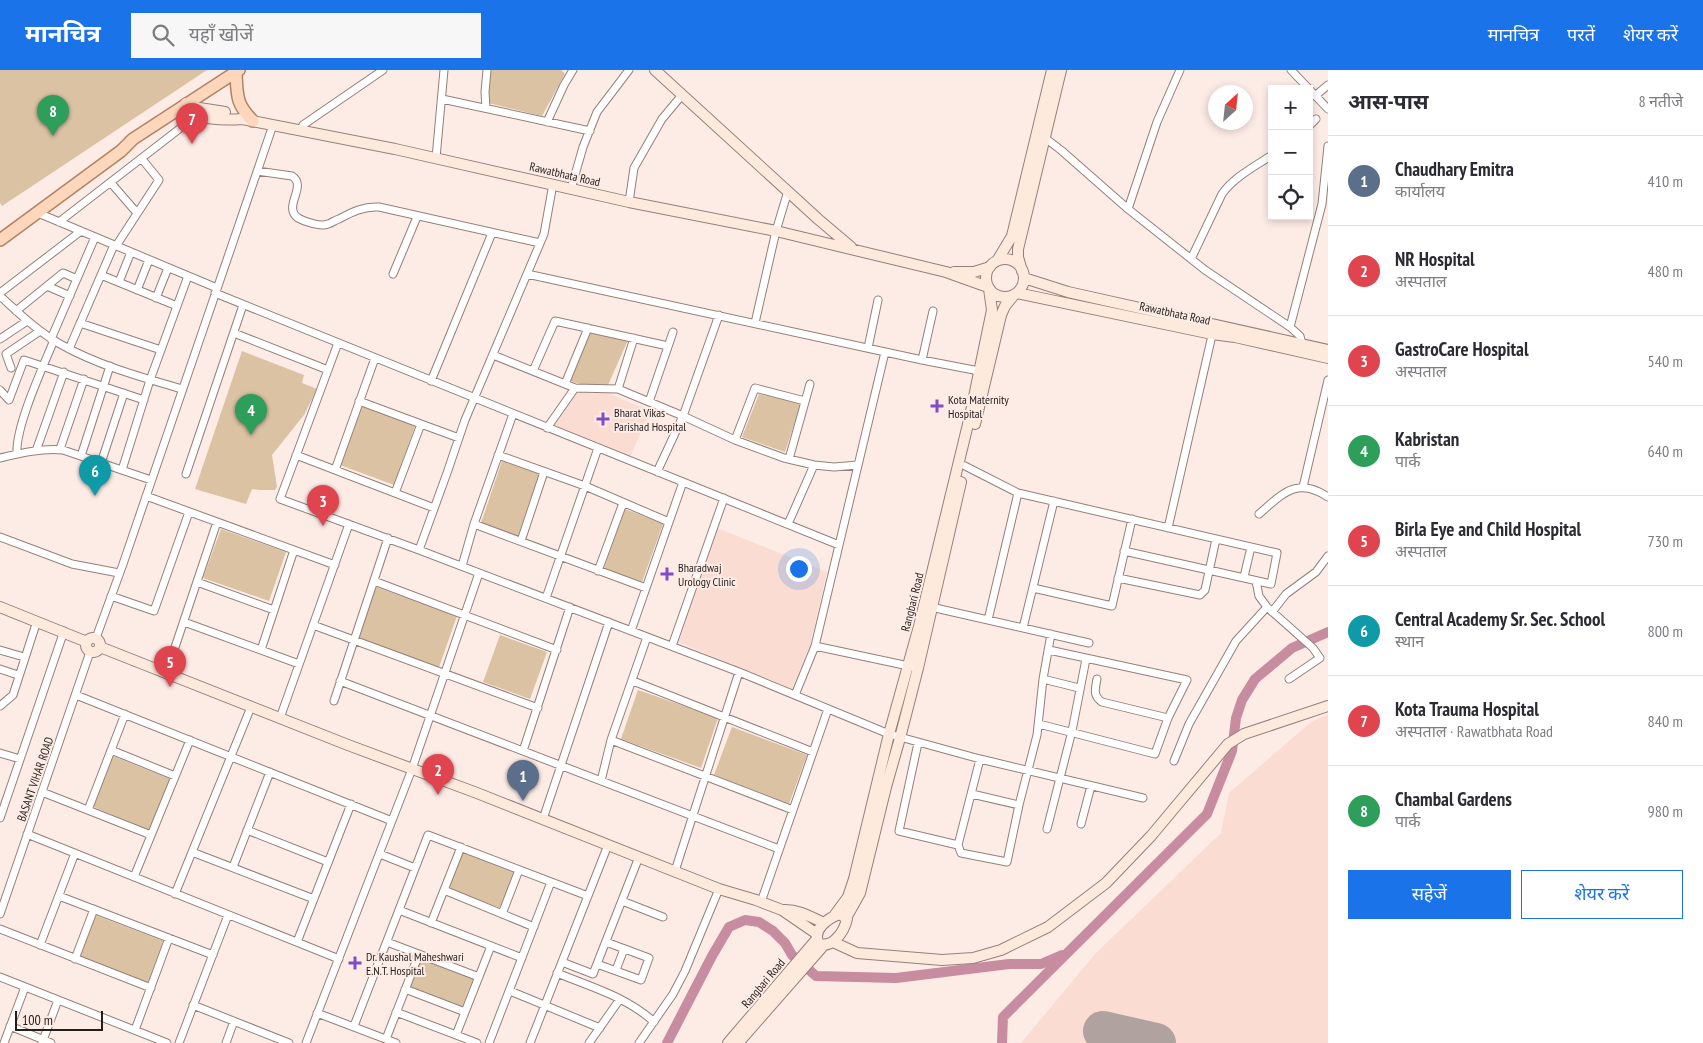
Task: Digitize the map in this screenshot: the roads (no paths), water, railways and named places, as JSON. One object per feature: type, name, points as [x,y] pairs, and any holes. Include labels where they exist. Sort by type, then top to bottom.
[{"type":"main road","points":[[0,240],[120,151],[133,139],[188,110],[205,94],[238,71]]},
{"type":"main road","points":[[238,71],[240,106],[253,121]]},
{"type":"street","points":[[301,130],[303,125],[383,70]]},
{"type":"street","points":[[436,158],[444,70]]},
{"type":"street","points":[[486,108],[487,70]]},
{"type":"street","points":[[571,189],[583,147],[597,112],[629,70]]},
{"type":"street","points":[[655,70],[854,249]]},
{"type":"street","points":[[1036,152],[1044,138],[1052,70]]},
{"type":"street","points":[[1016,237],[993,264],[986,277],[989,288],[998,296],[1004,297],[1016,294],[1021,288],[1023,274],[1018,257],[1016,237],[1048,104],[1061,70]]},
{"type":"street","points":[[1128,209],[1157,122],[1180,70]]},
{"type":"street","points":[[1291,70],[1305,85]]},
{"type":"street","points":[[547,122],[570,71]]},
{"type":"street","points":[[1315,96],[1328,85]]},
{"type":"street","points":[[1313,94],[1328,109]]},
{"type":"street","points":[[629,202],[634,168],[662,119],[682,95]]},
{"type":"street","points":[[442,99],[590,131]]},
{"type":"street","points":[[59,222],[142,159],[188,110]]},
{"type":"street","name":"Rawatbhata Road","points":[[188,110],[233,114],[242,119],[436,158],[629,202],[776,231],[946,272],[989,288]]},
{"type":"street","points":[[1313,122],[1316,119]]},
{"type":"street","name":"BASANT VIHAR ROAD","points":[[0,914],[3,893],[27,834],[120,573],[273,125]]},
{"type":"street","points":[[1044,138],[1191,259],[1290,327],[1300,336],[1303,348]]},
{"type":"street","points":[[1290,327],[1322,204],[1328,146]]},
{"type":"street","points":[[1191,259],[1222,194],[1228,186],[1236,178],[1268,158]]},
{"type":"street","points":[[69,349],[115,246],[159,180],[142,159]]},
{"type":"street","points":[[257,171],[295,178],[298,184],[292,209],[298,218],[321,225],[328,225],[361,208],[371,207],[540,243]]},
{"type":"street","points":[[111,183],[136,213]]},
{"type":"street","points":[[419,550],[474,399],[544,234],[553,184]]},
{"type":"street","points":[[755,323],[776,231],[788,191]]},
{"type":"street","points":[[38,213],[188,276],[243,305],[839,545]]},
{"type":"street","points":[[393,274],[417,217]]},
{"type":"street","points":[[81,231],[0,294],[27,321],[69,349],[110,366],[182,389]]},
{"type":"street","points":[[431,382],[492,233]]},
{"type":"street","points":[[17,454],[16,445],[21,426],[52,339],[95,237]]},
{"type":"street","points":[[119,282],[131,252]]},
{"type":"street","points":[[1018,257],[1024,268],[1041,284]]},
{"type":"street","points":[[137,290],[149,260]]},
{"type":"street","points":[[993,264],[1009,260],[1019,266],[1023,274]]},
{"type":"street","name":"Rawatbhata Road","points":[[946,272],[974,272],[993,264]]},
{"type":"street","points":[[156,298],[168,268]]},
{"type":"street","points":[[16,311],[63,273],[77,279]]},
{"type":"street","points":[[527,274],[979,371]]},
{"type":"street","name":"Rawatbhata Road","points":[[1023,274],[1041,284],[1215,323],[1303,348],[1328,358]]},
{"type":"street","points":[[101,275],[177,306]]},
{"type":"street","points":[[122,470],[150,380],[188,276]]},
{"type":"street","points":[[47,286],[70,296]]},
{"type":"street","name":"Rangbari Road","points":[[728,1043],[823,940],[842,931],[846,918],[860,893],[886,786],[900,738],[913,667],[968,425],[992,310],[989,288]]},
{"type":"street","name":"Rawatbhata Road","points":[[1016,294],[1212,334],[1328,350]]},
{"type":"street","name":"Rangbari Road","points":[[823,940],[824,924],[834,916],[848,897],[854,879],[889,734],[913,667],[931,607],[1001,315],[1005,306],[1016,294]]},
{"type":"street","points":[[868,348],[878,300]]},
{"type":"street","points":[[186,474],[243,305]]},
{"type":"street","points":[[922,360],[933,312]]},
{"type":"street","points":[[657,472],[683,416],[719,315]]},
{"type":"street","points":[[0,339],[27,321]]},
{"type":"street","points":[[532,371],[555,321],[668,346]]},
{"type":"street","points":[[80,323],[161,350]]},
{"type":"street","points":[[1168,528],[1215,323]]},
{"type":"street","points":[[565,384],[588,328]]},
{"type":"street","points":[[11,368],[6,354],[40,331]]},
{"type":"street","points":[[648,402],[673,332]]},
{"type":"street","points":[[234,333],[328,370]]},
{"type":"street","points":[[618,389],[634,338]]},
{"type":"street","points":[[338,344],[280,499],[479,572],[672,646],[900,738],[1143,798]]},
{"type":"street","points":[[794,695],[815,646],[885,352]]},
{"type":"street","points":[[493,355],[575,388],[618,389],[735,440],[789,459],[814,465],[834,467],[858,466]]},
{"type":"street","points":[[335,470],[375,358]]},
{"type":"street","points":[[0,390],[9,400],[24,360],[144,400]]},
{"type":"street","points":[[81,456],[110,366]]},
{"type":"street","points":[[36,451],[64,372]]},
{"type":"street","points":[[60,450],[84,380]]},
{"type":"street","points":[[1303,487],[1328,380]]},
{"type":"street","points":[[789,459],[810,384]]},
{"type":"street","points":[[547,428],[575,388]]},
{"type":"street","points":[[735,440],[755,388],[806,401]]},
{"type":"street","points":[[101,463],[124,393]]},
{"type":"street","points":[[359,401],[459,438]]},
{"type":"street","points":[[462,566],[474,524],[513,414]]},
{"type":"street","points":[[395,493],[421,424]]},
{"type":"street","points":[[546,598],[598,448]]},
{"type":"street","points":[[0,458],[36,451],[60,450],[151,480]]},
{"type":"street","points":[[296,455],[434,508]]},
{"type":"street","points":[[498,455],[585,486],[670,522]]},
{"type":"street","points":[[788,524],[814,465]]},
{"type":"street","points":[[965,466],[1018,492],[1277,553],[1271,584],[1124,551]]},
{"type":"street","points":[[521,541],[544,472]]},
{"type":"street","points":[[631,631],[684,482]]},
{"type":"street","points":[[1259,514],[1283,493],[1292,488],[1303,487],[1323,493],[1328,497]]},
{"type":"street","points":[[988,620],[1018,492]]},
{"type":"street","points":[[146,496],[334,565]]},
{"type":"street","points":[[672,646],[724,498]]},
{"type":"street","points":[[1023,628],[1054,501]]},
{"type":"street","points":[[598,571],[623,503]]},
{"type":"street","points":[[111,596],[154,611],[189,512]]},
{"type":"street","points":[[1033,588],[1112,606],[1132,520]]},
{"type":"street","points":[[166,674],[217,522]]},
{"type":"street","points":[[280,718],[349,524]]},
{"type":"street","points":[[474,524],[646,588]]},
{"type":"street","points":[[0,537],[72,564],[120,573]]},
{"type":"street","points":[[334,701],[388,538]]},
{"type":"street","points":[[1118,578],[1200,595],[1205,590],[1216,539]]},
{"type":"street","points":[[1244,577],[1250,546]]},
{"type":"street","points":[[261,650],[294,550]]},
{"type":"street","points":[[1174,761],[1189,724],[1236,641],[1286,594],[1316,572],[1328,556]]},
{"type":"street","points":[[306,1043],[412,769],[479,572]]},
{"type":"street","points":[[374,581],[557,650]]},
{"type":"street","points":[[1256,581],[1259,596],[1270,609],[1313,648],[1320,658],[1289,679]]},
{"type":"street","points":[[197,582],[274,610]]},
{"type":"street","points":[[0,606],[166,674],[543,819],[718,889],[782,910],[823,940],[858,953],[942,960],[973,958],[1001,950],[1048,927],[1106,883],[1151,836],[1228,744],[1244,734],[1328,706]]},
{"type":"street","points":[[523,751],[570,607]]},
{"type":"street","points":[[931,607],[1089,643]]},
{"type":"street","points":[[0,706],[13,695],[37,621]]},
{"type":"street","points":[[184,622],[299,664]]},
{"type":"street","points":[[543,819],[609,622]]},
{"type":"street","points":[[313,625],[538,708]]},
{"type":"street","points":[[0,817],[4,795],[20,759],[64,631]]},
{"type":"street","points":[[980,758],[958,845],[961,854],[1007,862],[1039,724],[1043,679],[1051,634]]},
{"type":"street","points":[[601,781],[611,740],[648,637]]},
{"type":"street","points":[[815,646],[913,667]]},
{"type":"street","points":[[0,650],[24,657]]},
{"type":"street","points":[[1039,724],[1155,754],[1168,718],[1186,680],[1049,650]]},
{"type":"street","points":[[1047,830],[1072,731],[1086,659]]},
{"type":"street","points":[[0,668],[18,675]]},
{"type":"street","points":[[675,871],[739,672]]},
{"type":"street","points":[[1043,679],[1079,688]]},
{"type":"street","points":[[1097,679],[1094,691],[1102,702],[1168,718]]},
{"type":"street","points":[[340,681],[779,849]]},
{"type":"street","points":[[633,681],[813,752]]},
{"type":"street","points":[[76,695],[392,821]]},
{"type":"street","points":[[175,894],[251,707]]},
{"type":"street","points":[[761,902],[828,709]]},
{"type":"street","points":[[88,810],[125,714]]},
{"type":"street","points":[[134,877],[190,740]]},
{"type":"street","points":[[611,740],[793,810]]},
{"type":"street","points":[[918,743],[898,831],[958,845]]},
{"type":"street","points":[[111,750],[175,776]]},
{"type":"street","points":[[0,753],[20,759]]},
{"type":"street","points":[[233,867],[270,772]]},
{"type":"street","points":[[1081,824],[1091,786]]},
{"type":"street","points":[[42,792],[151,834]]},
{"type":"street","points":[[972,794],[1019,805]]},
{"type":"street","points":[[297,942],[351,804]]},
{"type":"street","points":[[247,830],[328,862]]},
{"type":"street","points":[[27,834],[339,959]]},
{"type":"street","points":[[354,1026],[428,835],[588,896]]},
{"type":"street","points":[[532,1042],[608,845]]},
{"type":"street","points":[[431,923],[461,847]]},
{"type":"street","points":[[192,852],[314,899]]},
{"type":"street","points":[[40,945],[75,853]]},
{"type":"street","points":[[380,854],[415,868]]},
{"type":"street","points":[[562,962],[593,974],[639,857]]},
{"type":"street","points":[[502,914],[520,870]]},
{"type":"street","points":[[490,1043],[551,882]]},
{"type":"street","points":[[639,1043],[673,994],[685,971],[718,889]]},
{"type":"street","points":[[444,890],[534,927]]},
{"type":"street","points":[[59,896],[213,955]]},
{"type":"street","points":[[622,901],[663,916]]},
{"type":"street","points":[[75,959],[94,909]]},
{"type":"street","points":[[782,910],[790,909],[800,912],[824,924]]},
{"type":"street","points":[[399,910],[522,958]]},
{"type":"street","points":[[834,916],[840,914],[846,918]]},
{"type":"street","points":[[179,1043],[228,915]]},
{"type":"street","points":[[0,929],[150,988]]},
{"type":"street","points":[[135,1030],[170,938]]},
{"type":"street","points":[[387,942],[479,977]]},
{"type":"street","points":[[597,964],[641,980],[649,958],[606,942]]},
{"type":"street","points":[[456,1035],[491,946]]},
{"type":"street","points":[[616,970],[624,949]]},
{"type":"street","points":[[386,1039],[419,954]]},
{"type":"street","points":[[558,974],[627,1002],[654,1022]]},
{"type":"street","name":"Rangbari Road","points":[[738,1043],[790,976]]},
{"type":"street","points":[[0,977],[167,1043]]},
{"type":"street","points":[[4,1043],[25,987]]},
{"type":"street","points":[[405,990],[465,1012]]},
{"type":"street","points":[[510,991],[600,1028]]},
{"type":"street","points":[[589,1043],[620,999]]},
{"type":"street","points":[[42,1041],[58,1000]]},
{"type":"street","points":[[193,1005],[289,1043]]},
{"type":"street","points":[[396,1012],[477,1043]]},
{"type":"street","points":[[318,1013],[396,1043]]},
{"type":"street","points":[[226,1043],[234,1021]]},
{"type":"street","points":[[10,1026],[42,1041],[51,1043]]},
{"type":"waterway","points":[[1002,1043],[1003,1017],[1207,814],[1232,751],[1236,718],[1242,700],[1255,679],[1292,648],[1328,632]]},
{"type":"waterway","points":[[667,1043],[729,927],[745,920],[759,922],[773,931],[785,943],[792,955],[816,976],[896,978],[1009,964],[1041,964],[1062,955]]},
{"type":"place","name":"Chambal Gardens","points":[[53,136]]},
{"type":"place","name":"Kota Trauma Hospital","points":[[192,144]]},
{"type":"place","name":"Kota Maternity Hospital","points":[[937,406]]},
{"type":"place","name":"Bharat Vikas Parishad Hospital","points":[[603,419]]},
{"type":"place","name":"Kabristan","points":[[251,435]]},
{"type":"place","name":"Central Academy Sr. Sec. School","points":[[95,496]]},
{"type":"place","name":"GastroCare Hospital","points":[[323,526]]},
{"type":"place","name":"Bharadwaj Urology Clinic","points":[[667,574]]},
{"type":"place","name":"Birla Eye and Child Hospital","points":[[170,687]]},
{"type":"place","name":"NR Hospital","points":[[438,795]]},
{"type":"place","name":"Chaudhary Emitra","points":[[523,801]]},
{"type":"place","name":"Dr. Kaushal Maheshwari E.N.T. Hospital","points":[[355,963]]}]
